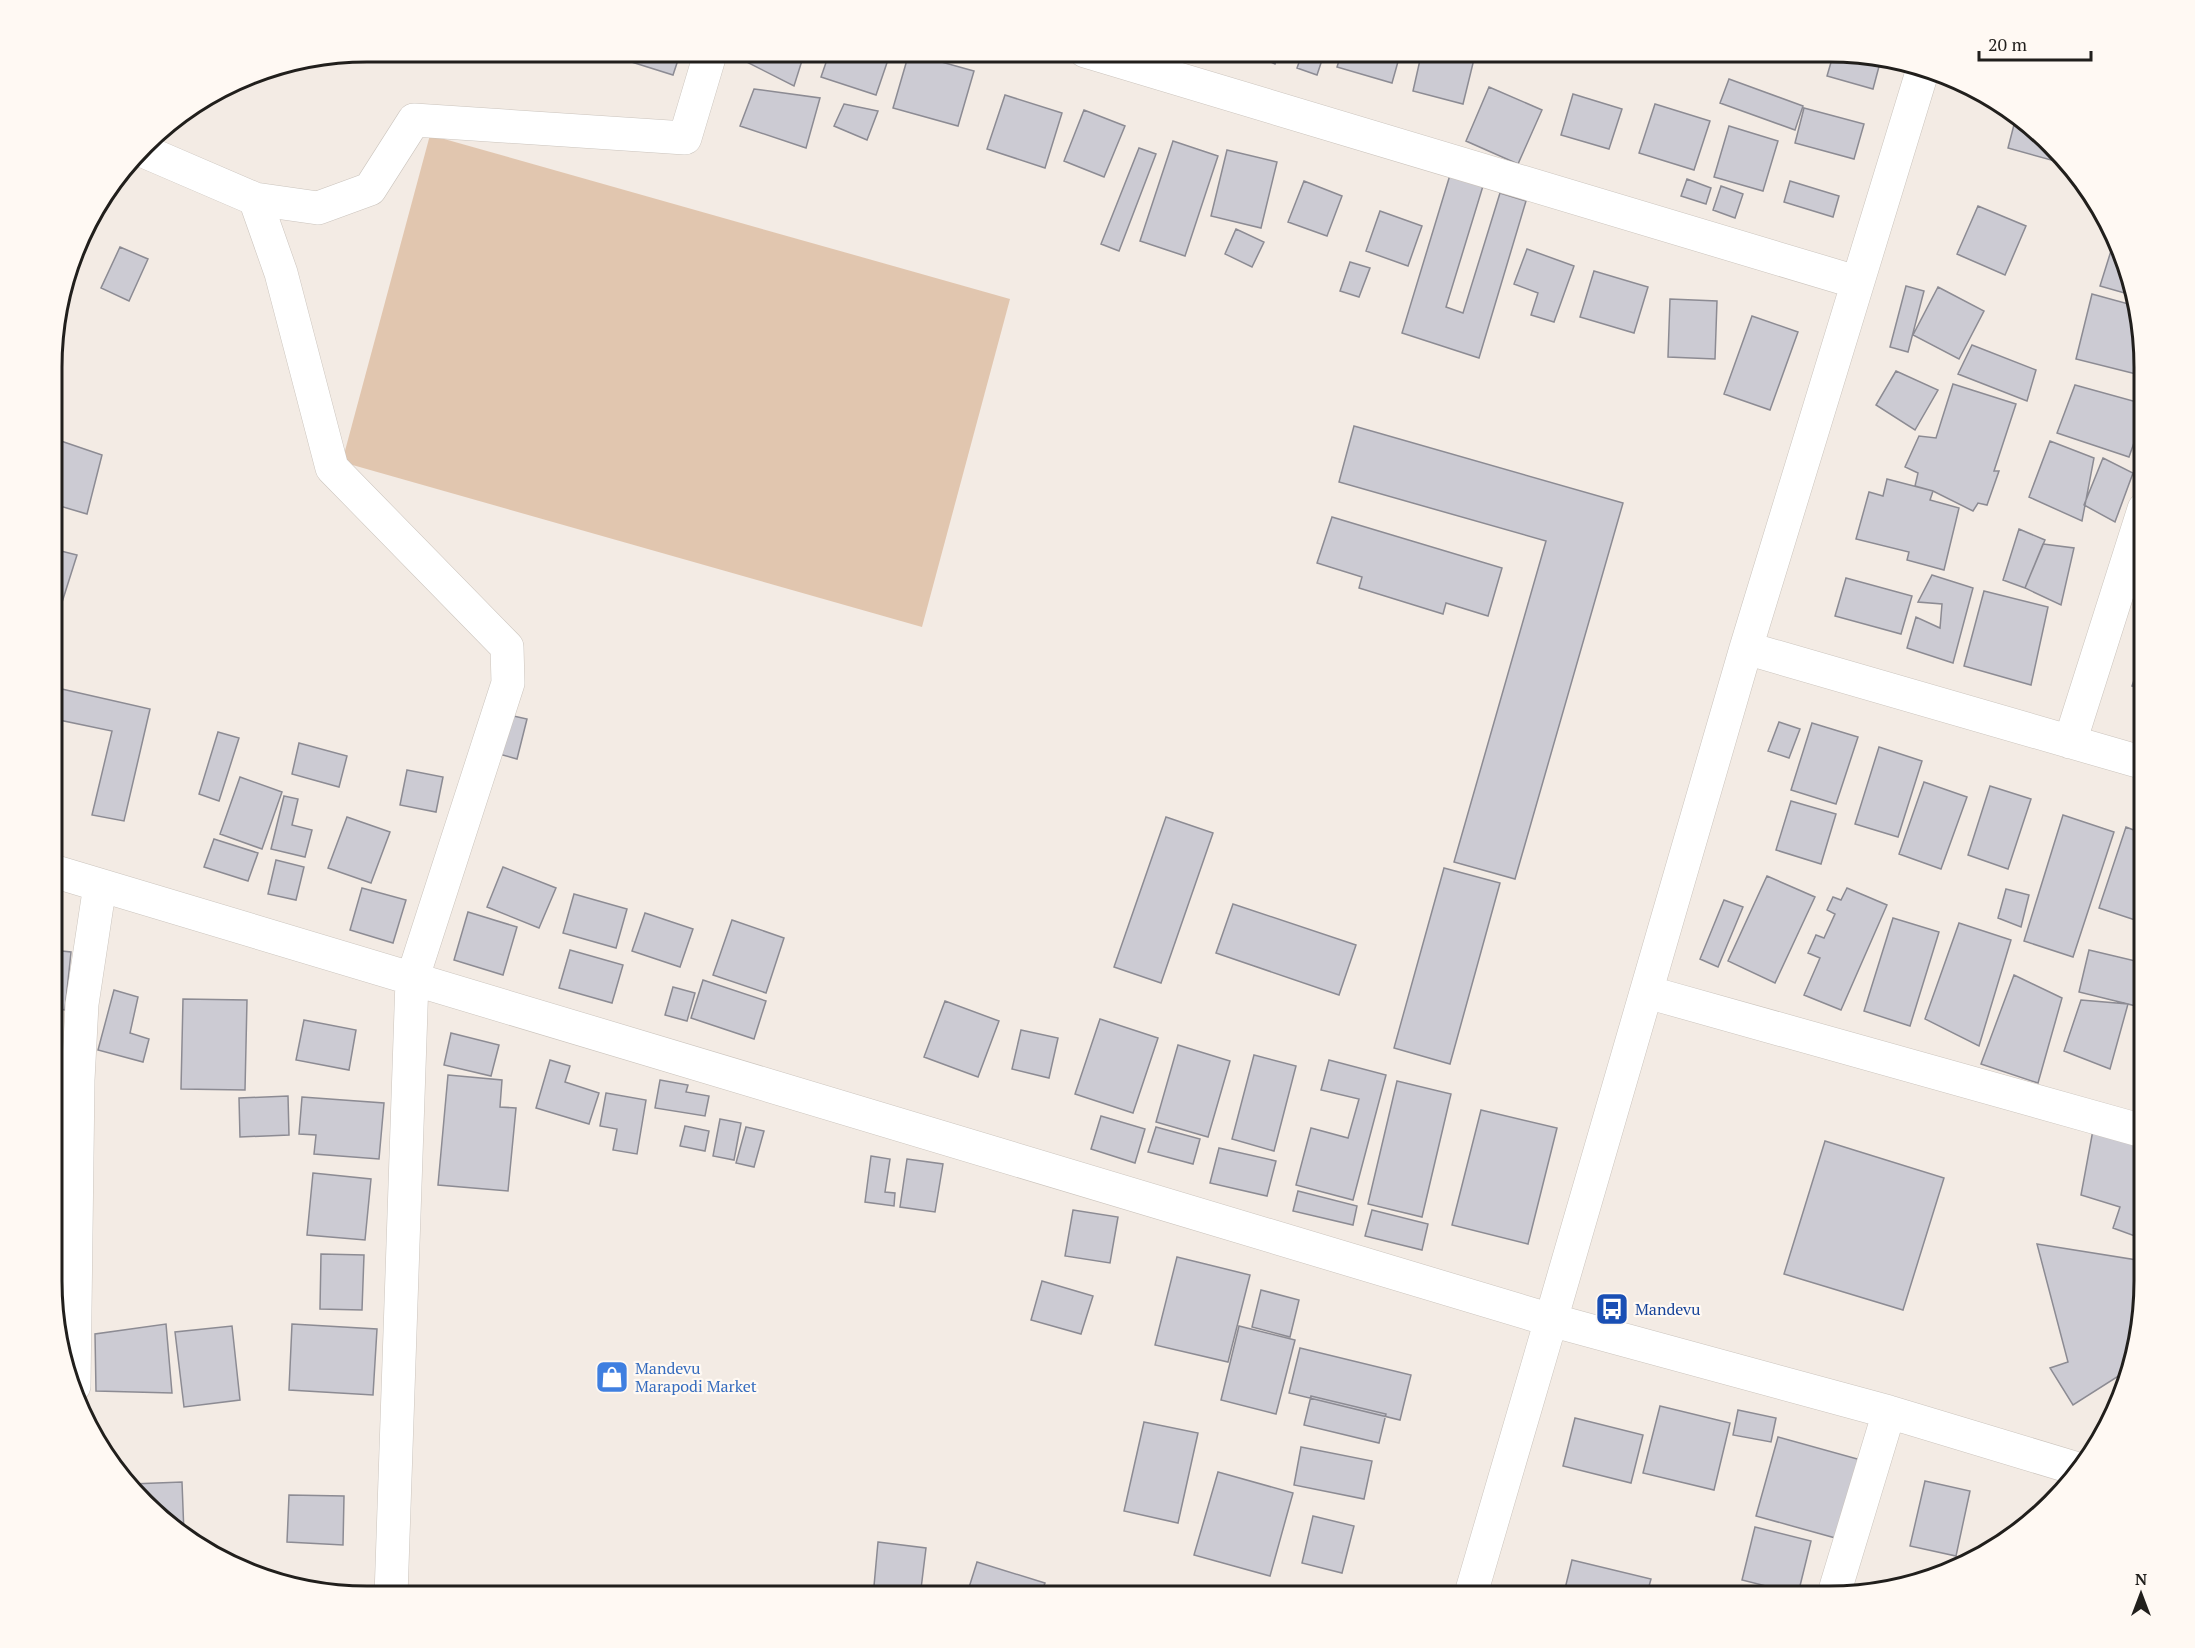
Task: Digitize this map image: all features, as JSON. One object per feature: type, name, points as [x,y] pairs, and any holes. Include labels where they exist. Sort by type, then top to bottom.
[{"type":"street","points":[[149,153],[255,200],[318,208],[370,189],[414,120],[685,138],[708,62]]},
{"type":"street","points":[[1122,62],[1856,282]]},
{"type":"street","points":[[1473,1586],[1746,648],[1921,76]]},
{"type":"street","points":[[255,200],[281,273],[332,468],[507,647],[508,683],[412,980],[391,1586]]},
{"type":"street","points":[[2070,742],[2134,540]]},
{"type":"street","points":[[1746,648],[2134,760]]},
{"type":"street","points":[[62,874],[1551,1320],[1888,1412],[2070,1467]]},
{"type":"street","points":[[74,1367],[78,1080],[82,1004],[100,885]]},
{"type":"street","points":[[1647,992],[2134,1128]]},
{"type":"street","points":[[1836,1586],[1888,1412]]},
{"type":"shaded area","points":[[430,135],[1010,299],[922,627],[342,462]]},
{"type":"building","points":[[632,62],[677,62],[673,75]]},
{"type":"building","points":[[747,62],[802,62],[794,86]]},
{"type":"building","points":[[826,62],[887,62],[876,95],[821,77]]},
{"type":"building","points":[[906,62],[942,62],[974,71],[958,126],[893,108]]},
{"type":"building","points":[[1299,62],[1321,62],[1317,75],[1297,68]]},
{"type":"building","points":[[1339,62],[1398,62],[1392,83],[1337,67]]},
{"type":"building","points":[[1420,62],[1473,62],[1463,104],[1413,91]]},
{"type":"building","points":[[1831,62],[1879,66],[1873,89],[1827,76]]},
{"type":"building","points":[[1729,79],[1803,106],[1795,130],[1720,103]]},
{"type":"building","points":[[1489,87],[1542,110],[1518,164],[1466,141]]},
{"type":"building","points":[[754,89],[820,98],[806,148],[740,126]]},
{"type":"building","points":[[1573,94],[1622,109],[1609,149],[1561,135]]},
{"type":"building","points":[[1005,95],[1062,113],[1045,168],[987,149]]},
{"type":"building","points":[[844,104],[878,111],[867,140],[834,126]]},
{"type":"building","points":[[1655,104],[1710,121],[1694,170],[1639,153]]},
{"type":"building","points":[[1804,108],[1864,124],[1854,159],[1795,143]]},
{"type":"building","points":[[1084,110],[1125,126],[1104,177],[1064,161]]},
{"type":"building","points":[[2014,125],[2054,161],[2008,148]]},
{"type":"building","points":[[1729,126],[1778,141],[1763,191],[1714,177]]},
{"type":"building","points":[[1173,141],[1218,156],[1185,256],[1140,241]]},
{"type":"building","points":[[1139,148],[1156,154],[1119,251],[1101,244]]},
{"type":"building","points":[[1227,150],[1277,162],[1261,228],[1211,216]]},
{"type":"building","points":[[1450,175],[1483,186],[1446,307],[1463,313],[1500,193],[1526,201],[1479,358],[1402,333]]},
{"type":"building","points":[[1687,179],[1711,188],[1706,204],[1681,196]]},
{"type":"building","points":[[1304,181],[1342,196],[1327,236],[1288,222]]},
{"type":"building","points":[[1790,181],[1839,196],[1833,217],[1784,202]]},
{"type":"building","points":[[1721,186],[1743,194],[1735,218],[1713,210]]},
{"type":"building","points":[[1978,206],[2026,226],[2005,275],[1957,254]]},
{"type":"building","points":[[1380,211],[1422,226],[1408,266],[1366,251]]},
{"type":"building","points":[[1236,229],[1264,242],[1252,267],[1225,254]]},
{"type":"building","points":[[120,247],[148,259],[129,301],[101,288]]},
{"type":"building","points":[[1527,249],[1574,266],[1554,322],[1531,315],[1538,293],[1514,284]]},
{"type":"building","points":[[2111,252],[2124,293],[2100,286]]},
{"type":"building","points":[[1350,262],[1370,268],[1359,297],[1340,291]]},
{"type":"building","points":[[1594,271],[1648,287],[1634,333],[1580,317]]},
{"type":"building","points":[[1906,286],[1924,291],[1908,352],[1890,347]]},
{"type":"building","points":[[1938,287],[1984,311],[1959,359],[1913,335]]},
{"type":"building","points":[[2092,294],[2127,304],[2134,374],[2076,359]]},
{"type":"building","points":[[1670,299],[1717,301],[1715,359],[1668,357]]},
{"type":"building","points":[[1752,316],[1798,332],[1770,410],[1724,394]]},
{"type":"building","points":[[1972,345],[2036,370],[2027,401],[1958,374]]},
{"type":"building","points":[[1896,371],[1938,390],[1915,430],[1876,405]]},
{"type":"building","points":[[1953,384],[2016,404],[1994,471],[1999,471],[1987,505],[1978,503],[1973,511],[1933,491],[1915,486],[1918,473],[1905,467],[1919,436],[1936,438]]},
{"type":"building","points":[[2075,385],[2134,401],[2134,443],[2129,457],[2057,433]]},
{"type":"building","points":[[1354,426],[1623,503],[1515,879],[1454,862],[1546,541],[1339,482]]},
{"type":"building","points":[[62,441],[102,455],[87,514],[62,507]]},
{"type":"building","points":[[2050,441],[2094,458],[2082,521],[2029,497]]},
{"type":"building","points":[[2103,458],[2133,473],[2115,522],[2084,505]]},
{"type":"building","points":[[1887,479],[1933,491],[1930,500],[1959,508],[1944,570],[1907,560],[1909,552],[1856,539],[1869,492],[1883,496]]},
{"type":"building","points":[[1332,517],[1502,568],[1488,616],[1446,603],[1443,614],[1359,588],[1362,577],[1317,563]]},
{"type":"building","points":[[2019,529],[2045,540],[2025,588],[2003,580]]},
{"type":"building","points":[[2043,544],[2074,548],[2061,605],[2025,588]]},
{"type":"building","points":[[62,551],[77,555],[62,602]]},
{"type":"building","points":[[1932,575],[1973,588],[1953,663],[1907,648],[1916,617],[1940,628],[1942,604],[1918,602]]},
{"type":"building","points":[[1846,578],[1912,596],[1901,634],[1835,616]]},
{"type":"building","points":[[1984,591],[2048,607],[2031,685],[1964,666]]},
{"type":"building","points":[[62,689],[150,709],[124,821],[92,815],[112,731],[62,721]]},
{"type":"building","points":[[509,715],[527,719],[517,759],[499,754]]},
{"type":"building","points":[[1779,722],[1800,729],[1789,758],[1768,751]]},
{"type":"building","points":[[1812,723],[1858,737],[1836,804],[1791,790]]},
{"type":"building","points":[[218,732],[239,738],[219,801],[199,794]]},
{"type":"building","points":[[299,743],[347,756],[339,787],[292,774]]},
{"type":"building","points":[[1879,747],[1922,761],[1898,837],[1855,824]]},
{"type":"building","points":[[407,770],[443,777],[436,812],[400,805]]},
{"type":"building","points":[[240,777],[282,792],[262,849],[220,834]]},
{"type":"building","points":[[1924,782],[1967,797],[1941,869],[1899,854]]},
{"type":"building","points":[[1990,786],[2031,799],[2008,869],[1968,855]]},
{"type":"building","points":[[284,796],[298,799],[292,825],[312,830],[305,857],[271,849]]},
{"type":"building","points":[[1791,801],[1836,814],[1821,864],[1776,850]]},
{"type":"building","points":[[2063,815],[2114,832],[2073,957],[2024,941]]},
{"type":"building","points":[[347,817],[390,832],[371,883],[328,868]]},
{"type":"building","points":[[1166,817],[1213,833],[1161,983],[1114,967]]},
{"type":"building","points":[[2126,827],[2134,830],[2134,920],[2099,908]]},
{"type":"building","points":[[214,839],[258,853],[248,881],[204,867]]},
{"type":"building","points":[[276,860],[304,867],[296,900],[268,894]]},
{"type":"building","points":[[503,867],[556,888],[539,928],[487,907]]},
{"type":"building","points":[[1444,868],[1500,883],[1450,1064],[1394,1048]]},
{"type":"building","points":[[1767,876],[1815,897],[1775,983],[1728,961]]},
{"type":"building","points":[[362,888],[406,900],[393,943],[350,930]]},
{"type":"building","points":[[1847,888],[1887,905],[1841,1010],[1804,995],[1820,958],[1808,953],[1816,935],[1824,938],[1835,914],[1827,910],[1833,897],[1841,900]]},
{"type":"building","points":[[2006,889],[2029,895],[2021,927],[1998,918]]},
{"type":"building","points":[[574,894],[627,909],[616,948],[563,933]]},
{"type":"building","points":[[1724,900],[1743,907],[1718,967],[1700,959]]},
{"type":"building","points":[[1233,904],[1356,945],[1339,995],[1216,953]]},
{"type":"building","points":[[468,912],[517,927],[503,975],[454,960]]},
{"type":"building","points":[[645,913],[693,929],[680,967],[632,951]]},
{"type":"building","points":[[1893,918],[1939,932],[1910,1026],[1864,1011]]},
{"type":"building","points":[[732,920],[784,938],[766,993],[713,975]]},
{"type":"building","points":[[1959,923],[2011,940],[1979,1046],[1925,1019]]},
{"type":"building","points":[[570,950],[623,965],[612,1003],[559,988]]},
{"type":"building","points":[[2089,950],[2134,961],[2134,1006],[2079,992]]},
{"type":"building","points":[[62,951],[71,952],[65,1010],[62,1009]]},
{"type":"building","points":[[2014,975],[2062,998],[2038,1083],[1981,1064]]},
{"type":"building","points":[[703,980],[766,1001],[754,1039],[691,1018]]},
{"type":"building","points":[[673,987],[695,993],[687,1021],[665,1015]]},
{"type":"building","points":[[114,990],[138,997],[130,1033],[149,1039],[143,1062],[98,1050]]},
{"type":"building","points":[[183,999],[247,1000],[245,1090],[181,1089]]},
{"type":"building","points":[[2081,1000],[2128,1004],[2110,1069],[2064,1051]]},
{"type":"building","points":[[945,1001],[999,1021],[978,1077],[924,1057]]},
{"type":"building","points":[[1100,1019],[1158,1038],[1133,1113],[1075,1094]]},
{"type":"building","points":[[304,1020],[356,1030],[349,1070],[296,1060]]},
{"type":"building","points":[[1021,1030],[1058,1038],[1049,1078],[1012,1069]]},
{"type":"building","points":[[451,1033],[499,1045],[491,1076],[444,1065]]},
{"type":"building","points":[[1178,1045],[1230,1061],[1208,1137],[1156,1122]]},
{"type":"building","points":[[1254,1055],[1296,1066],[1274,1151],[1232,1139]]},
{"type":"building","points":[[550,1060],[570,1066],[565,1082],[599,1093],[589,1124],[536,1108]]},
{"type":"building","points":[[1329,1060],[1386,1075],[1353,1200],[1296,1185],[1311,1128],[1348,1138],[1359,1099],[1321,1090]]},
{"type":"building","points":[[448,1075],[502,1080],[500,1107],[516,1108],[508,1191],[438,1185]]},
{"type":"building","points":[[660,1080],[688,1085],[686,1092],[709,1096],[705,1116],[655,1108]]},
{"type":"building","points":[[1397,1081],[1451,1094],[1422,1217],[1368,1204]]},
{"type":"building","points":[[606,1093],[646,1100],[637,1154],[613,1150],[617,1129],[600,1126]]},
{"type":"building","points":[[62,1095],[70,1095],[62,1164]]},
{"type":"building","points":[[288,1096],[289,1135],[240,1137],[239,1098]]},
{"type":"building","points":[[302,1097],[384,1103],[379,1159],[314,1154],[316,1135],[299,1134]]},
{"type":"building","points":[[1481,1110],[1557,1128],[1528,1244],[1452,1225]]},
{"type":"building","points":[[1101,1116],[1145,1129],[1135,1163],[1091,1149]]},
{"type":"building","points":[[720,1119],[741,1123],[734,1160],[713,1156]]},
{"type":"building","points":[[685,1126],[709,1131],[705,1151],[680,1146]]},
{"type":"building","points":[[746,1127],[764,1131],[754,1167],[736,1163]]},
{"type":"building","points":[[1156,1127],[1200,1139],[1193,1164],[1148,1152]]},
{"type":"building","points":[[2093,1130],[2134,1141],[2134,1236],[2113,1228],[2120,1207],[2081,1195]]},
{"type":"building","points":[[1825,1141],[1944,1178],[1903,1310],[1784,1274]]},
{"type":"building","points":[[1219,1148],[1276,1161],[1267,1196],[1210,1183]]},
{"type":"building","points":[[871,1156],[890,1159],[885,1192],[895,1193],[894,1206],[865,1202]]},
{"type":"building","points":[[907,1159],[943,1164],[935,1212],[900,1207]]},
{"type":"building","points":[[313,1173],[371,1179],[365,1240],[307,1235]]},
{"type":"building","points":[[1298,1191],[1357,1206],[1353,1225],[1293,1211]]},
{"type":"building","points":[[1073,1210],[1118,1217],[1110,1263],[1065,1256]]},
{"type":"building","points":[[1372,1210],[1428,1224],[1422,1250],[1365,1236]]},
{"type":"building","points":[[2037,1244],[2134,1260],[2131,1321],[2118,1376],[2073,1405],[2050,1368],[2068,1362]]},
{"type":"building","points":[[321,1254],[364,1255],[362,1310],[320,1309]]},
{"type":"building","points":[[1177,1257],[1250,1275],[1228,1362],[1155,1345]]},
{"type":"building","points":[[1042,1281],[1093,1296],[1081,1334],[1031,1320]]},
{"type":"building","points":[[1261,1290],[1299,1300],[1290,1337],[1252,1327]]},
{"type":"building","points":[[166,1324],[172,1393],[96,1391],[95,1334]]},
{"type":"building","points":[[292,1324],[377,1329],[373,1395],[289,1390]]},
{"type":"building","points":[[232,1326],[240,1400],[184,1407],[175,1332]]},
{"type":"building","points":[[1239,1326],[1295,1340],[1276,1414],[1221,1400]]},
{"type":"building","points":[[1300,1348],[1411,1375],[1400,1420],[1289,1393]]},
{"type":"building","points":[[1311,1396],[1386,1414],[1379,1443],[1304,1425]]},
{"type":"building","points":[[1660,1406],[1730,1423],[1714,1490],[1643,1473]]},
{"type":"building","points":[[1738,1410],[1776,1418],[1771,1442],[1733,1435]]},
{"type":"building","points":[[1575,1418],[1643,1435],[1631,1483],[1563,1466]]},
{"type":"building","points":[[1144,1422],[1198,1433],[1178,1523],[1124,1511]]},
{"type":"building","points":[[1778,1437],[1861,1460],[1839,1539],[1756,1516]]},
{"type":"building","points":[[1301,1447],[1372,1461],[1364,1499],[1294,1485]]},
{"type":"building","points":[[1218,1472],[1293,1493],[1270,1576],[1194,1555]]},
{"type":"building","points":[[1925,1481],[1970,1491],[1956,1556],[1910,1546]]},
{"type":"building","points":[[182,1482],[184,1525],[165,1511],[138,1484]]},
{"type":"building","points":[[289,1495],[344,1496],[343,1545],[287,1542]]},
{"type":"building","points":[[1313,1516],[1354,1526],[1342,1573],[1302,1563]]},
{"type":"building","points":[[1755,1527],[1811,1541],[1800,1586],[1766,1586],[1742,1580]]},
{"type":"building","points":[[878,1542],[926,1548],[921,1586],[874,1586]]},
{"type":"building","points":[[1572,1560],[1651,1579],[1649,1586],[1566,1586]]},
{"type":"building","points":[[977,1562],[1045,1583],[1044,1586],[969,1586]]},
{"type":"place","name":"Mandevu","points":[[1612,1309]]},
{"type":"place","name":"Mandevu Marapodi Market","points":[[612,1377]]}]
